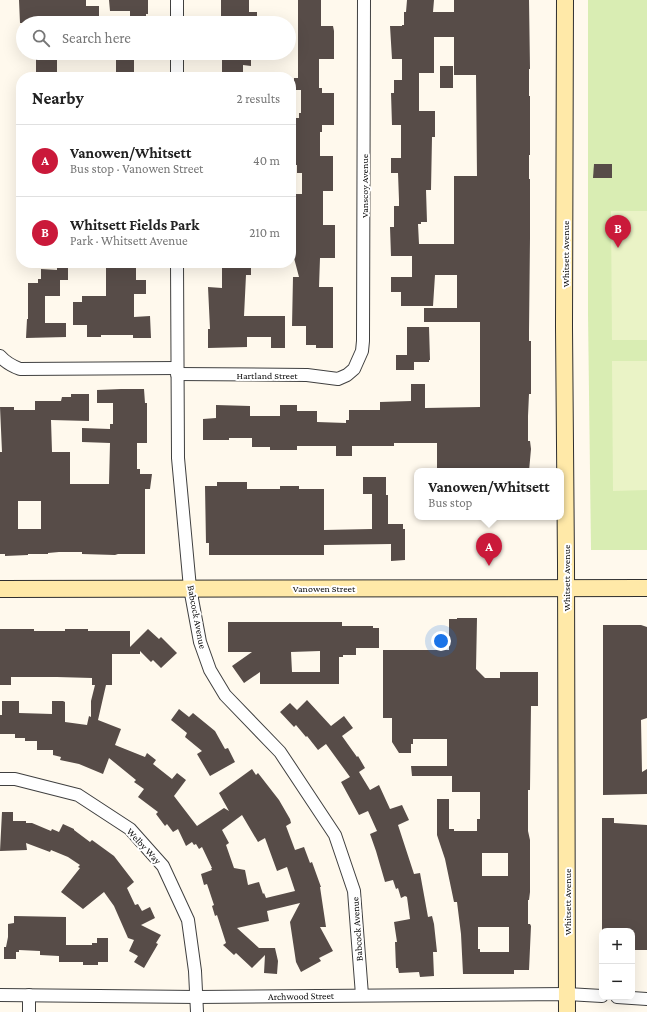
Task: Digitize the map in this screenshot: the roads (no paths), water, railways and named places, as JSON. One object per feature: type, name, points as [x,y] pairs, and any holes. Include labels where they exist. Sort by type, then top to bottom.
[{"type":"main road","name":"Whitsett Avenue","points":[[565,0],[564,327],[567,1012]]},
{"type":"main road","name":"Vanowen Street","points":[[0,589],[647,588]]},
{"type":"street","points":[[177,0],[177,16]]},
{"type":"street","name":"Vanscoy Avenue","points":[[354,369],[362,351],[363,341],[364,0]]},
{"type":"street","points":[[177,60],[177,72]]},
{"type":"street","name":"Babcock Avenue","points":[[177,268],[178,458],[190,588],[200,642],[210,670],[225,695],[280,752],[335,835],[354,891],[362,995]]},
{"type":"street","name":"Hartland Street","points":[[2,359],[20,369],[177,371],[307,375],[338,379],[347,375],[354,369]]},
{"type":"street","name":"Welby Way","points":[[0,779],[15,779],[78,795],[130,829],[163,866],[188,920],[195,971],[197,1012]]},
{"type":"street","name":"Archwood Street","points":[[0,995],[197,997],[567,994],[599,996]]},
{"type":"street","points":[[29,995],[29,1012]]},
{"type":"street","points":[[635,998],[647,998]]},
{"type":"place","name":"Whitsett Fields Park","points":[[618,248]]},
{"type":"place","name":"Vanowen/Whitsett","points":[[489,566]]}]
